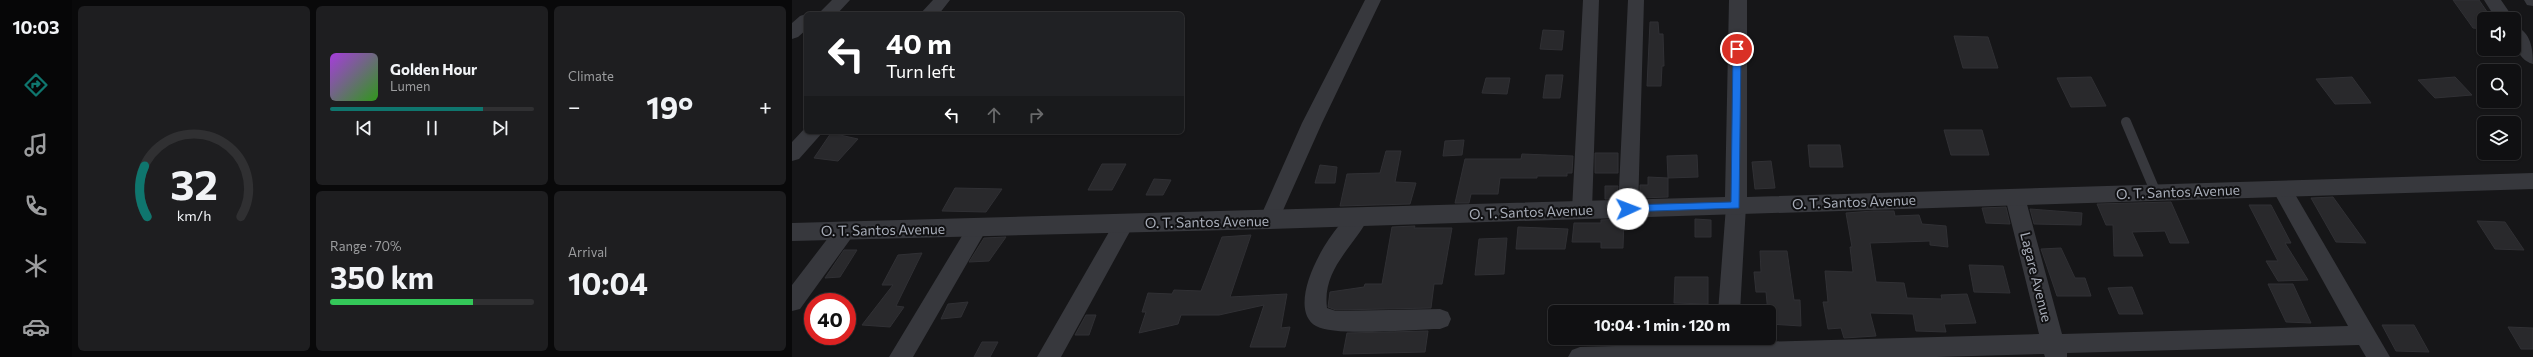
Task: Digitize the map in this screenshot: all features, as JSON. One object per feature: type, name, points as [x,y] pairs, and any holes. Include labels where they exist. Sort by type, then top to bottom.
[{"type":"street","points":[[815,12],[828,0]]},
{"type":"street","points":[[829,12],[842,0]]},
{"type":"street","points":[[930,12],[942,0]]},
{"type":"street","points":[[1269,220],[1312,124],[1373,0]]},
{"type":"street","points":[[1582,210],[1591,0]]},
{"type":"street","points":[[1628,209],[1636,0]]},
{"type":"street","points":[[1729,305],[1736,206],[1738,0]]},
{"type":"street","points":[[2492,0],[2500,12]]},
{"type":"street","points":[[792,33],[804,22]]},
{"type":"street","points":[[792,45],[804,35]]},
{"type":"street","points":[[2521,42],[2533,58]]},
{"type":"street","points":[[792,154],[811,134]]},
{"type":"street","name":"O. T. Santos Avenue","points":[[792,232],[1269,220],[2533,181]]},
{"type":"street","points":[[2282,189],[2378,357]]},
{"type":"street","name":"Lagare Avenue","points":[[2015,197],[2054,350]]},
{"type":"street","points":[[1359,217],[1319,275],[1314,290],[1316,312],[1323,319],[1336,321],[1440,319]]},
{"type":"street","points":[[1048,357],[1124,224]]},
{"type":"street","points":[[900,357],[978,227]]},
{"type":"street","points":[[792,302],[845,231]]},
{"type":"street","points":[[1580,357],[1726,349],[2054,350],[2366,335]]},
{"type":"lane","points":[[2126,122],[2156,193]]},
{"type":"building","points":[[2453,0],[2479,0],[2487,12],[2477,12],[2477,28],[2473,28]]},
{"type":"building","points":[[1650,22],[1658,22],[1659,34],[1663,34],[1664,66],[1662,66],[1661,86],[1647,86]]},
{"type":"building","points":[[1543,30],[1564,31],[1562,50],[1540,49]]},
{"type":"building","points":[[1954,36],[1988,37],[1998,68],[1963,68]]},
{"type":"building","points":[[1546,75],[1563,75],[1560,98],[1543,98]]},
{"type":"building","points":[[2091,77],[2106,106],[2071,107],[2057,78]]},
{"type":"building","points":[[2352,77],[2371,103],[2335,104],[2316,79]]},
{"type":"building","points":[[2455,77],[2472,95],[2435,98],[2418,80]]},
{"type":"building","points":[[1486,78],[1510,78],[1507,94],[1482,93]]},
{"type":"building","points":[[1944,130],[1982,130],[1989,155],[1951,155]]},
{"type":"building","points":[[830,134],[858,139],[838,161],[814,158]]},
{"type":"building","points":[[1464,140],[1462,155],[1443,156],[1445,141]]},
{"type":"building","points":[[1808,145],[1840,145],[1843,167],[1810,167]]},
{"type":"building","points":[[1386,151],[1401,151],[1395,182],[1416,183],[1410,204],[1340,206],[1347,174],[1380,173]]},
{"type":"building","points":[[1595,153],[1618,153],[1618,173],[1595,173]]},
{"type":"building","points":[[1522,154],[1573,156],[1572,173],[1567,173],[1567,176],[1500,178],[1498,194],[1471,194],[1469,203],[1455,203],[1465,159],[1521,159]]},
{"type":"building","points":[[1697,155],[1698,177],[1668,178],[1667,156]]},
{"type":"building","points":[[1771,161],[1775,188],[1755,189],[1752,162]]},
{"type":"building","points":[[1102,164],[1126,164],[1112,190],[1088,190]]},
{"type":"building","points":[[1320,165],[1337,167],[1335,183],[1315,183]]},
{"type":"building","points":[[1648,177],[1668,178],[1668,197],[1640,198],[1640,185],[1648,185]]},
{"type":"building","points":[[1154,179],[1171,180],[1163,195],[1146,195]]},
{"type":"building","points":[[1605,186],[1618,186],[1617,199],[1605,199]]},
{"type":"building","points":[[955,188],[1002,189],[986,212],[942,211]]},
{"type":"building","points":[[2333,197],[2366,243],[2336,242],[2311,198]]},
{"type":"building","points":[[2171,202],[2189,243],[2170,243],[2165,231],[2132,232],[2143,256],[2114,256],[2113,225],[2106,225],[2097,204]]},
{"type":"building","points":[[2249,205],[2271,205],[2291,243],[2285,243],[2308,280],[2278,281],[2266,261],[2278,261]]},
{"type":"building","points":[[2006,207],[2010,224],[1986,223],[1982,208]]},
{"type":"building","points":[[2030,209],[2082,213],[2081,225],[2034,224]]},
{"type":"building","points":[[1894,211],[1895,216],[1919,215],[1922,224],[1946,226],[1948,247],[1930,245],[1930,241],[1870,243],[1876,282],[1904,283],[1907,298],[1942,299],[1941,295],[1967,294],[1976,323],[1944,324],[1946,332],[1916,331],[1913,314],[1870,313],[1876,336],[1844,338],[1841,328],[1828,329],[1823,302],[1828,302],[1825,271],[1853,272],[1850,247],[1852,247],[1846,213]]},
{"type":"building","points":[[1624,219],[1623,248],[1601,248],[1601,242],[1572,242],[1574,223],[1601,223],[1601,220]]},
{"type":"building","points":[[1695,219],[1711,220],[1711,237],[1695,237]]},
{"type":"building","points":[[2477,221],[2505,222],[2524,250],[2495,249]]},
{"type":"building","points":[[1415,226],[1414,228],[1452,228],[1442,284],[1434,284],[1431,308],[1336,310],[1328,307],[1330,292],[1364,287],[1365,284],[1382,284],[1392,227]]},
{"type":"building","points":[[1518,227],[1568,229],[1565,249],[1516,249]]},
{"type":"building","points":[[1251,235],[1230,297],[1287,294],[1281,328],[1290,327],[1285,347],[1250,347],[1264,305],[1219,315],[1181,315],[1178,324],[1139,333],[1146,312],[1142,312],[1148,293],[1172,294],[1174,290],[1201,291],[1222,237]]},
{"type":"building","points":[[1006,237],[989,261],[969,262],[984,238]]},
{"type":"building","points":[[1507,238],[1504,274],[1475,275],[1479,239]]},
{"type":"building","points":[[2061,248],[2075,278],[2085,278],[2091,296],[2057,296],[2041,249]]},
{"type":"building","points":[[844,250],[857,250],[840,277],[825,278]]},
{"type":"building","points":[[1760,251],[1787,251],[1794,300],[1800,300],[1801,326],[1776,324],[1776,305],[1767,305],[1766,292],[1756,292],[1754,272],[1761,272]]},
{"type":"building","points":[[922,253],[896,306],[904,307],[890,327],[862,325],[893,285],[882,285],[898,255]]},
{"type":"building","points":[[1969,265],[2003,266],[2010,293],[1974,292]]},
{"type":"building","points":[[1675,277],[1708,277],[1708,304],[1674,303]]},
{"type":"building","points":[[2268,284],[2293,284],[2311,323],[2286,322]]},
{"type":"building","points":[[2132,287],[2143,314],[2119,314],[2108,288]]},
{"type":"building","points":[[968,302],[961,317],[941,319],[948,304]]},
{"type":"building","points":[[1086,315],[1096,315],[1089,335],[1075,335]]},
{"type":"building","points":[[2382,325],[2414,325],[2429,352],[2396,351]]},
{"type":"building","points":[[2508,327],[2533,328],[2533,349],[2521,349]]},
{"type":"building","points":[[1428,331],[1425,352],[1343,354],[1347,333]]},
{"type":"building","points":[[982,342],[998,342],[990,357],[974,357]]},
{"type":"route","points":[[1628,209],[1736,206],[1737,49]]}]
